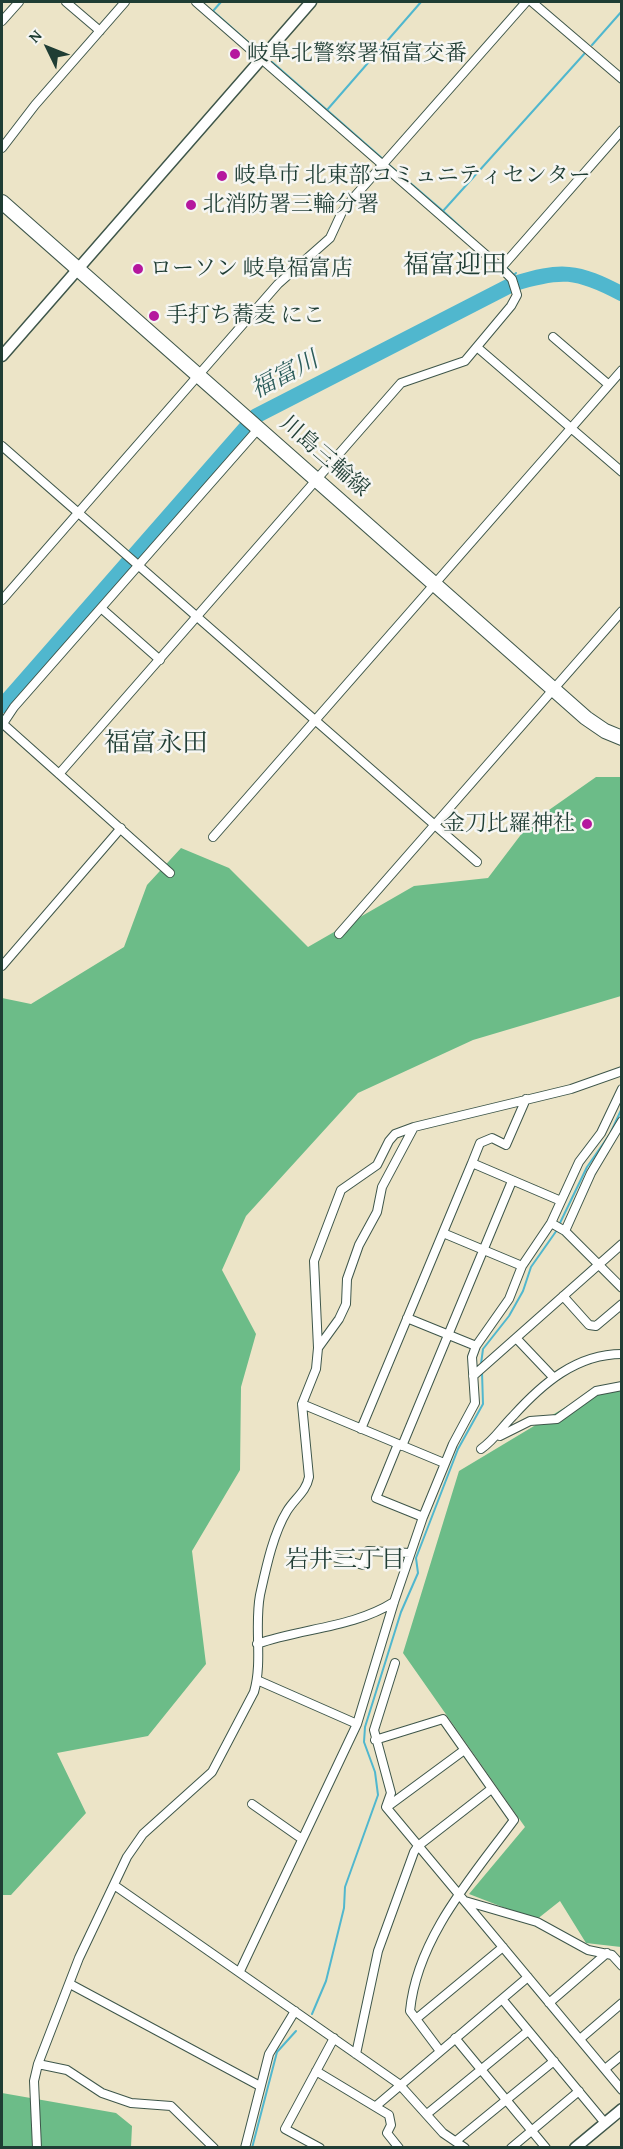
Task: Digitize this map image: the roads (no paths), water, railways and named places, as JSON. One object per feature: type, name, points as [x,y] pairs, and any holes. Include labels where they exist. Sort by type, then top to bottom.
[{"type":"main road","name":"川島三輪線","points":[[3,207],[78,268],[554,689],[596,725],[621,738]]},
{"type":"street","points":[[2,21],[19,2]]},
{"type":"street","points":[[66,2],[99,31]]},
{"type":"street","points":[[2,148],[125,2]]},
{"type":"street","points":[[59,774],[401,383],[465,361],[512,306],[516,291],[503,267],[196,2]]},
{"type":"street","points":[[2,356],[311,2]]},
{"type":"street","points":[[2,600],[278,284],[323,246],[330,238],[342,212],[526,2]]},
{"type":"street","points":[[532,2],[621,79]]},
{"type":"street","points":[[503,267],[621,130]]},
{"type":"street","points":[[553,337],[609,385]]},
{"type":"street","points":[[478,348],[621,472]]},
{"type":"street","points":[[213,837],[621,370]]},
{"type":"street","points":[[170,873],[2,724],[254,424]]},
{"type":"street","points":[[2,446],[477,862]]},
{"type":"street","points":[[101,608],[160,660]]},
{"type":"street","points":[[339,934],[621,611]]},
{"type":"street","points":[[2,966],[121,828]]},
{"type":"street","points":[[37,2148],[34,2081],[38,2064],[91,1932],[127,1857],[143,1834],[212,1772],[257,1680],[256,1644],[260,1594],[280,1525],[288,1510],[307,1487],[309,1477],[302,1404],[316,1369],[318,1348],[314,1261],[341,1190],[377,1165],[395,1134],[414,1127],[571,1089],[621,1071]]},
{"type":"street","points":[[558,1227],[561,1201],[579,1162],[601,1132],[621,1089]]},
{"type":"street","points":[[361,1429],[480,1143],[492,1138],[506,1144],[526,1099]]},
{"type":"street","points":[[240,1971],[357,1724],[394,1602],[423,1517],[444,1463],[475,1403],[479,1370],[472,1357],[476,1346],[509,1299],[522,1266],[558,1227],[621,1122]]},
{"type":"street","points":[[318,1348],[339,1319],[346,1304],[347,1279],[359,1245],[377,1212],[382,1187],[414,1127]]},
{"type":"street","points":[[472,1163],[561,1201]]},
{"type":"street","points":[[423,1517],[376,1498],[448,1335],[512,1181]]},
{"type":"street","points":[[558,1227],[621,1288]]},
{"type":"street","points":[[443,1233],[522,1266]]},
{"type":"street","points":[[479,1370],[621,1244]]},
{"type":"street","points":[[563,1296],[589,1325],[596,1326],[621,1304]]},
{"type":"street","points":[[407,1318],[476,1346]]},
{"type":"street","points":[[516,1338],[553,1377]]},
{"type":"street","points":[[497,1437],[511,1417],[553,1377],[587,1359],[621,1354]]},
{"type":"street","points":[[481,1449],[497,1437],[531,1421],[557,1419],[596,1391],[621,1386]]},
{"type":"street","points":[[302,1404],[444,1463]]},
{"type":"street","points":[[322,1554],[363,1565],[368,1551],[410,1553]]},
{"type":"street","points":[[256,1644],[288,1633],[354,1621],[394,1602]]},
{"type":"street","points":[[386,1807],[391,1793],[374,1730],[394,1663]]},
{"type":"street","points":[[257,1680],[357,1724]]},
{"type":"street","points":[[375,1740],[442,1719],[490,1790],[514,1820],[462,1897],[418,1970],[410,2011],[440,2051]]},
{"type":"street","points":[[386,1807],[463,1751]]},
{"type":"street","points":[[356,2054],[378,1951],[418,1846],[490,1790]]},
{"type":"street","points":[[252,1804],[302,1839]]},
{"type":"street","points":[[386,1807],[621,2090]]},
{"type":"street","points":[[114,1885],[399,2084],[443,2133],[465,2148]]},
{"type":"street","points":[[462,1897],[537,1922],[588,1950],[607,1953],[621,1965]]},
{"type":"street","points":[[416,2019],[503,1947]]},
{"type":"street","points":[[549,2003],[607,1953]]},
{"type":"street","points":[[376,2106],[399,2084],[528,1977]]},
{"type":"street","points":[[70,1984],[260,2086]]},
{"type":"street","points":[[502,1999],[605,2123]]},
{"type":"street","points":[[580,2039],[621,2003]]},
{"type":"street","points":[[245,2148],[271,2048],[295,2011]]},
{"type":"street","points":[[427,2114],[528,2031]]},
{"type":"street","points":[[320,2148],[285,2129],[334,2038]]},
{"type":"street","points":[[455,2038],[546,2148]]},
{"type":"street","points":[[605,2069],[621,2055]]},
{"type":"street","points":[[456,2142],[554,2061]]},
{"type":"street","points":[[38,2064],[67,2070],[102,2093],[131,2103],[171,2106],[214,2148]]},
{"type":"street","points":[[316,2072],[389,2115],[391,2125],[387,2133],[399,2148]]},
{"type":"street","points":[[510,2148],[579,2091]]},
{"type":"street","points":[[576,2148],[621,2109]]},
{"type":"waterway","points":[[221,2],[213,11],[257,50]]},
{"type":"waterway","points":[[384,160],[327,110],[421,2]]},
{"type":"waterway","points":[[592,45],[622,11]]},
{"type":"waterway","points":[[467,233],[443,211],[585,53]]},
{"type":"waterway","points":[[272,62],[327,110]]},
{"type":"waterway","points":[[388,164],[443,211]]},
{"type":"waterway","points":[[507,268],[514,275],[516,273]]},
{"type":"waterway","name":"福富川","points":[[2,706],[256,416],[513,284],[544,276],[569,274],[593,280],[622,294]]},
{"type":"waterway","points":[[559,1225],[587,1167],[610,1134],[622,1108]]},
{"type":"waterway","points":[[481,1364],[483,1349],[509,1316],[523,1291],[531,1267],[557,1230]]},
{"type":"waterway","points":[[312,2014],[326,1981],[344,1908],[345,1887],[378,1795],[375,1772],[364,1742],[365,1727],[401,1612],[418,1573],[416,1558],[458,1449],[483,1404],[482,1372]]},
{"type":"waterway","points":[[252,2148],[277,2052],[296,2031]]},
{"type":"place","name":"岐阜北警察署福富交番","points":[[235,54]]},
{"type":"place","name":"岐阜市 北東部コミュニティセンター","points":[[222,176]]},
{"type":"place","name":"北消防署三輪分署","points":[[191,205]]},
{"type":"place","name":"ローソン 岐阜福富店","points":[[138,269]]},
{"type":"place","name":"手打ち蕎麦 にこ","points":[[154,316]]},
{"type":"place","name":"金刀比羅神社","points":[[587,824]]},
{"type":"district","name":"福富迎田","points":[[455,266]]},
{"type":"district","name":"福富永田","points":[[156,744]]},
{"type":"district","name":"岩井三丁目","points":[[345,1561]]}]
